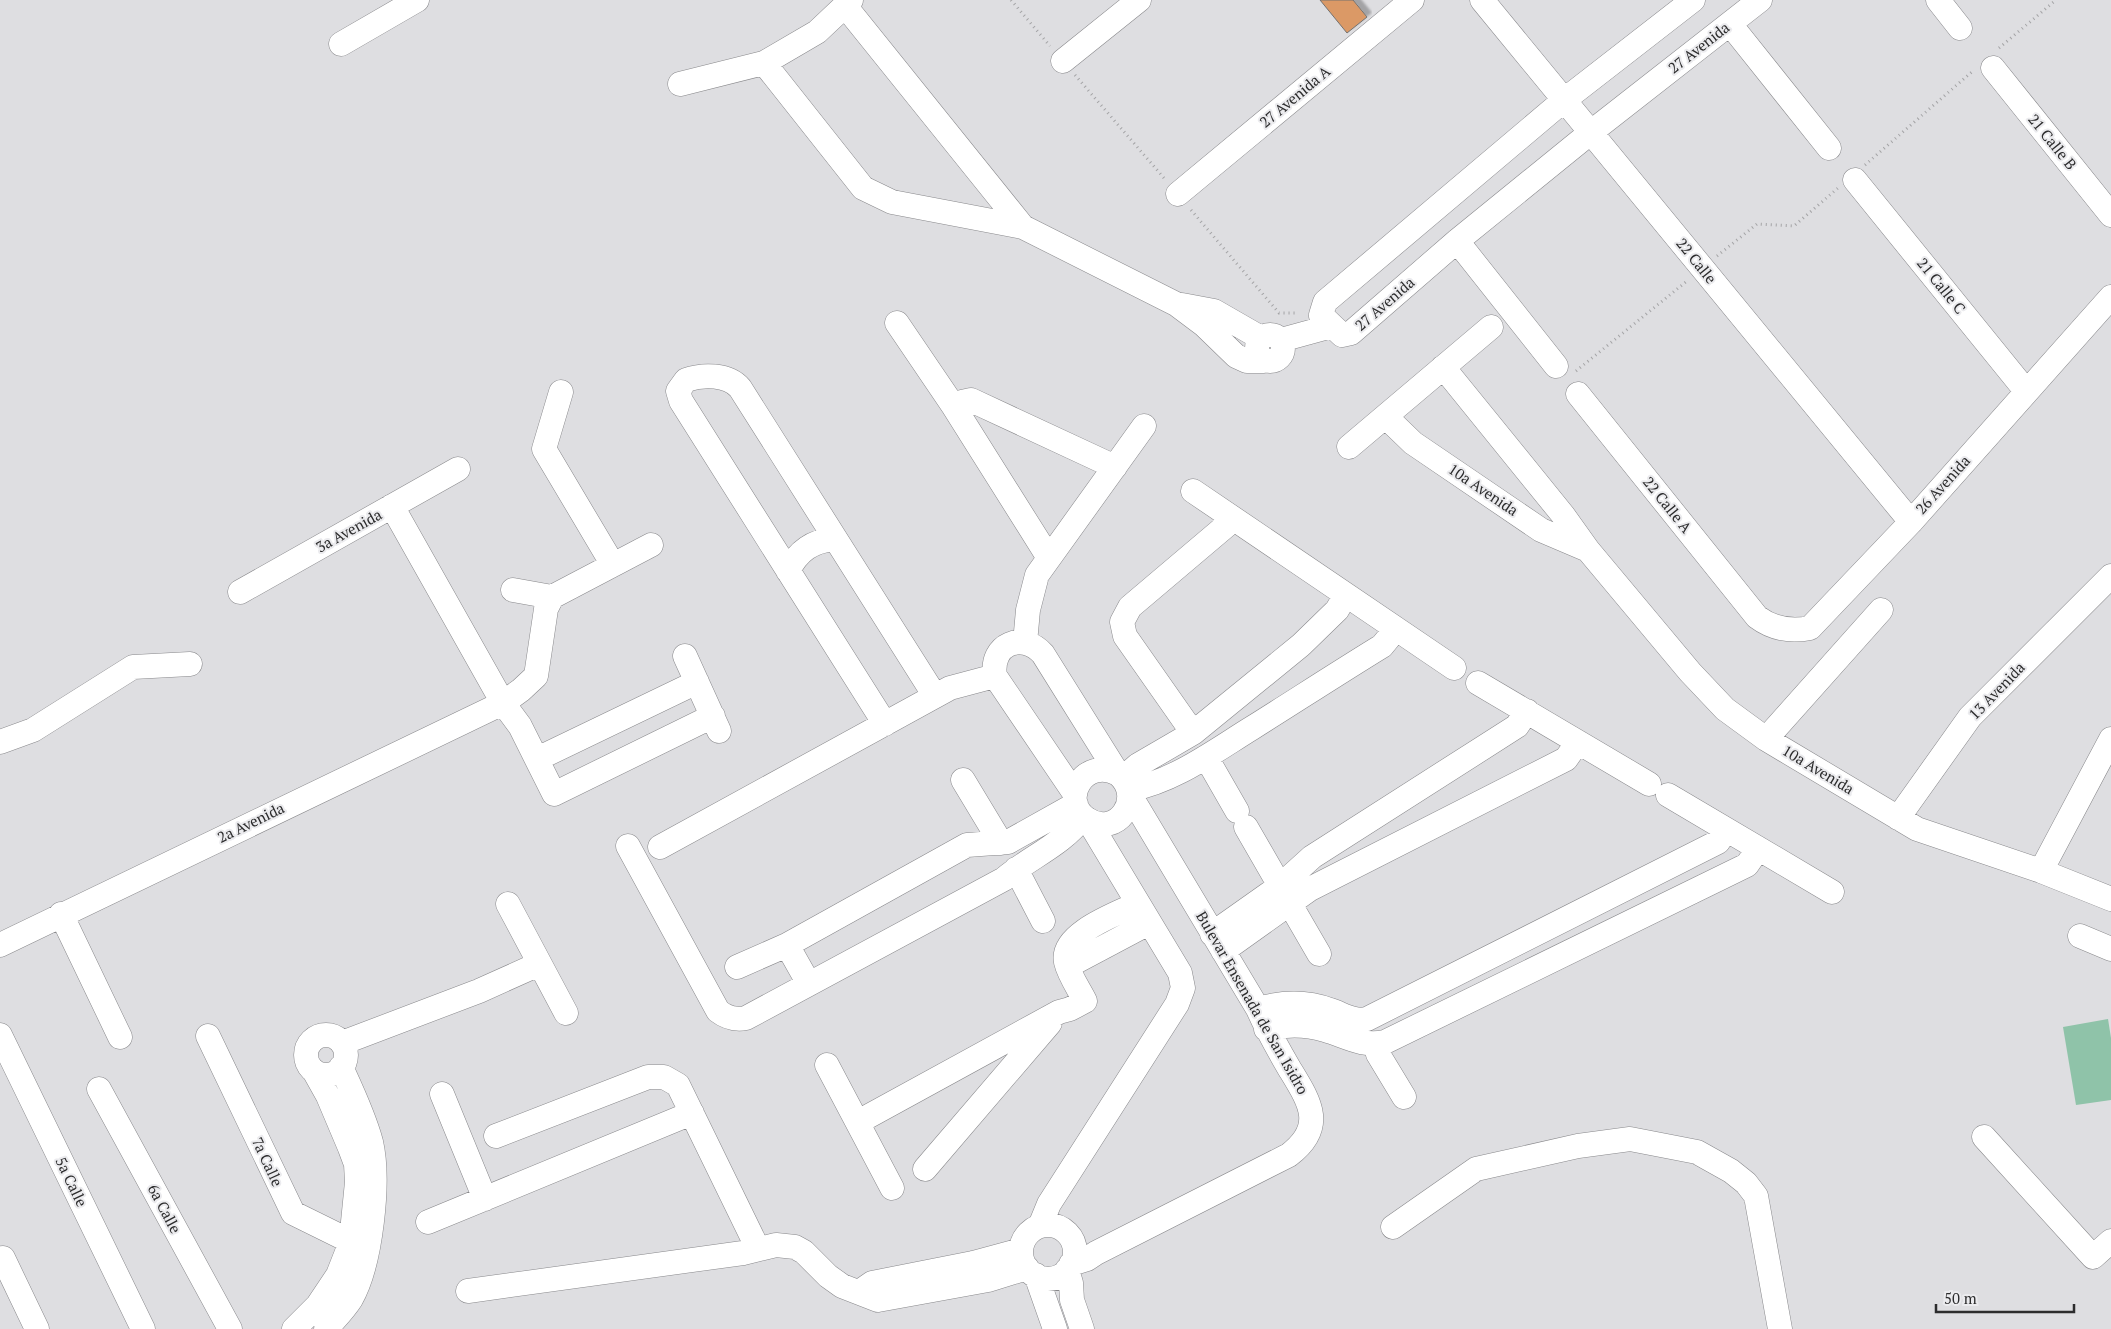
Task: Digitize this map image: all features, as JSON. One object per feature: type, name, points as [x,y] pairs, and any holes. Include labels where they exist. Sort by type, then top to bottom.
[{"type":"street","points":[[341,44],[417,0]]},
{"type":"street","points":[[1064,61],[1139,0]]},
{"type":"street","name":"27 Avenida A","points":[[1178,194],[1412,0]]},
{"type":"street","name":"22 Calle","points":[[1482,0],[1563,101],[1911,522]]},
{"type":"street","points":[[764,62],[863,188],[892,202],[1023,227],[1176,304],[1214,311],[1269,346],[1326,321],[1325,302],[1563,101],[1693,0]]},
{"type":"street","name":"27 Avenida","points":[[1326,321],[1342,335],[1351,333],[1457,241],[1590,133],[1760,0]]},
{"type":"street","points":[[1938,0],[1960,28]]},
{"type":"street","points":[[680,84],[764,62],[817,32],[848,4],[1023,227]]},
{"type":"street","points":[[1730,24],[1829,148]]},
{"type":"street","name":"21 Calle B","points":[[1989,64],[2111,215]]},
{"type":"street","name":"21 Calle C","points":[[1853,178],[2026,392]]},
{"type":"street","name":"22 Calle A","points":[[1457,241],[1569,377],[1757,617]]},
{"type":"street","name":"26 Avenida","points":[[1757,617],[1779,628],[1790,630],[1810,628],[1911,522],[2111,297]]},
{"type":"street","points":[[897,323],[954,407],[1048,558]]},
{"type":"street","points":[[1349,447],[1491,327]]},
{"type":"street","name":"10a Avenida","points":[[1443,366],[1563,515],[1588,550],[1690,672],[1725,709],[1766,739],[1917,829],[2041,871],[2111,899]]},
{"type":"street","points":[[885,724],[681,401],[678,391],[686,380],[721,377],[736,384],[934,696]]},
{"type":"street","points":[[560,392],[544,448],[614,565]]},
{"type":"street","points":[[954,407],[962,402],[971,400],[1115,467]]},
{"type":"street","name":"10a Avenida","points":[[1386,417],[1413,443],[1542,530],[1588,550]]},
{"type":"street","points":[[1040,1226],[1048,1204],[1181,996],[1183,988],[1180,972],[1081,809],[995,676],[993,664],[1001,650],[1016,642],[1034,649],[1028,610],[1038,575],[1048,558],[1144,426]]},
{"type":"street","name":"3a Avenida","points":[[240,592],[458,470]]},
{"type":"street","points":[[1193,491],[1454,668]]},
{"type":"street","points":[[392,506],[503,703],[520,726],[554,794],[716,723],[685,656]]},
{"type":"street","points":[[1193,733],[1125,636],[1122,622],[1130,607],[1234,519]]},
{"type":"street","points":[[788,571],[799,554],[807,547],[825,540],[834,539]]},
{"type":"street","points":[[513,590],[552,597],[651,546]]},
{"type":"street","name":"13 Avenida","points":[[1898,818],[1970,717],[2111,576]]},
{"type":"street","points":[[1081,809],[1101,824],[1114,822],[1128,808],[1125,784],[1138,765],[1193,733],[1301,645],[1337,610],[1346,595]]},
{"type":"street","name":"2a Avenida","points":[[0,945],[503,703],[536,676],[546,609],[552,597]]},
{"type":"street","points":[[1766,739],[1881,610]]},
{"type":"street","points":[[628,846],[718,1010],[724,1016],[732,1019],[746,1018],[1004,879],[1016,869],[1052,847],[1072,831],[1081,809],[1083,777],[1093,771],[1106,770],[1125,784],[1146,786],[1176,774],[1382,646],[1396,629]]},
{"type":"street","name":"Bulevar Ensenada de San Isidro","points":[[1034,649],[1125,784],[1218,943],[1309,1101],[1311,1123],[1304,1142],[1289,1156],[1096,1253],[1087,1260],[1069,1267]]},
{"type":"street","points":[[0,742],[33,730],[133,667],[190,664]]},
{"type":"street","points":[[660,847],[934,696],[950,688],[995,676]]},
{"type":"street","points":[[537,759],[697,682]]},
{"type":"street","points":[[1478,683],[1832,892]]},
{"type":"street","points":[[1218,943],[1285,895],[1312,857],[1517,726],[1527,711]]},
{"type":"street","points":[[2041,871],[2111,739]]},
{"type":"street","points":[[1285,895],[1310,889],[1566,759],[1578,742]]},
{"type":"street","points":[[1206,756],[1319,954]]},
{"type":"street","points":[[963,780],[1001,843]]},
{"type":"street","points":[[737,967],[788,945],[966,845],[1008,842],[1081,809]]},
{"type":"street","points":[[1262,1019],[1280,1004],[1304,1004],[1331,1010],[1351,1019],[1367,1019],[1718,842],[1726,830]]},
{"type":"street","points":[[1262,1019],[1311,1027],[1355,1042],[1375,1044],[1392,1039],[1747,865],[1758,848]]},
{"type":"street","points":[[1016,869],[1043,921]]},
{"type":"street","points":[[508,904],[566,1013]]},
{"type":"street","points":[[858,1122],[1059,1012],[1070,1009],[1085,1001],[1068,966],[1066,955],[1073,938],[1143,913]]},
{"type":"street","points":[[61,914],[120,1037]]},
{"type":"street","points":[[2080,936],[2111,949]]},
{"type":"street","points":[[788,945],[809,984]]},
{"type":"street","points":[[326,1329],[350,1299],[363,1266],[358,1245],[356,1164],[328,1096],[306,1057],[310,1043],[318,1037],[328,1036],[342,1043],[479,991],[539,964]]},
{"type":"street","points":[[925,1169],[1059,1012]]},
{"type":"street","name":"5a Calle","points":[[0,1035],[143,1329]]},
{"type":"street","name":"7a Calle","points":[[208,1036],[292,1213],[358,1245]]},
{"type":"street","points":[[314,1070],[328,1074],[341,1067],[345,1058],[342,1043]]},
{"type":"street","points":[[1375,1044],[1378,1054],[1404,1097]]},
{"type":"street","points":[[827,1065],[892,1188]]},
{"type":"street","points":[[294,1329],[302,1323],[328,1290],[358,1245],[373,1212],[376,1178],[374,1160],[365,1123],[341,1067]]},
{"type":"street","points":[[496,1136],[656,1076],[671,1079],[678,1085],[758,1249]]},
{"type":"street","name":"6a Calle","points":[[99,1088],[230,1329]]},
{"type":"street","points":[[442,1094],[485,1199]]},
{"type":"street","points":[[428,1222],[692,1113]]},
{"type":"street","points":[[1984,1137],[2094,1257],[2111,1240]]},
{"type":"street","points":[[1393,1227],[1476,1168],[1578,1146],[1630,1139],[1697,1152],[1732,1171],[1746,1183],[1756,1196],[1780,1329]]},
{"type":"street","points":[[1055,1329],[1028,1264],[1028,1233],[1040,1226],[1053,1225],[1070,1237],[1074,1250],[1069,1267],[1072,1300],[1082,1329]]},
{"type":"street","points":[[468,1291],[776,1245],[795,1247],[804,1252],[835,1282],[859,1292],[872,1283],[973,1263],[1028,1264],[1049,1278],[1069,1267]]},
{"type":"street","points":[[3,1258],[37,1329]]},
{"type":"path","points":[[1011,0],[1279,312],[1326,321]]},
{"type":"path","points":[[1569,377],[1757,224],[1794,226],[1989,64],[2056,0]]},
{"type":"green space","points":[[2108,1019],[2111,1038],[2111,1100],[2076,1105],[2063,1027]]},
{"type":"building","points":[[1320,0],[1353,0],[1367,17],[1347,33]]}]
